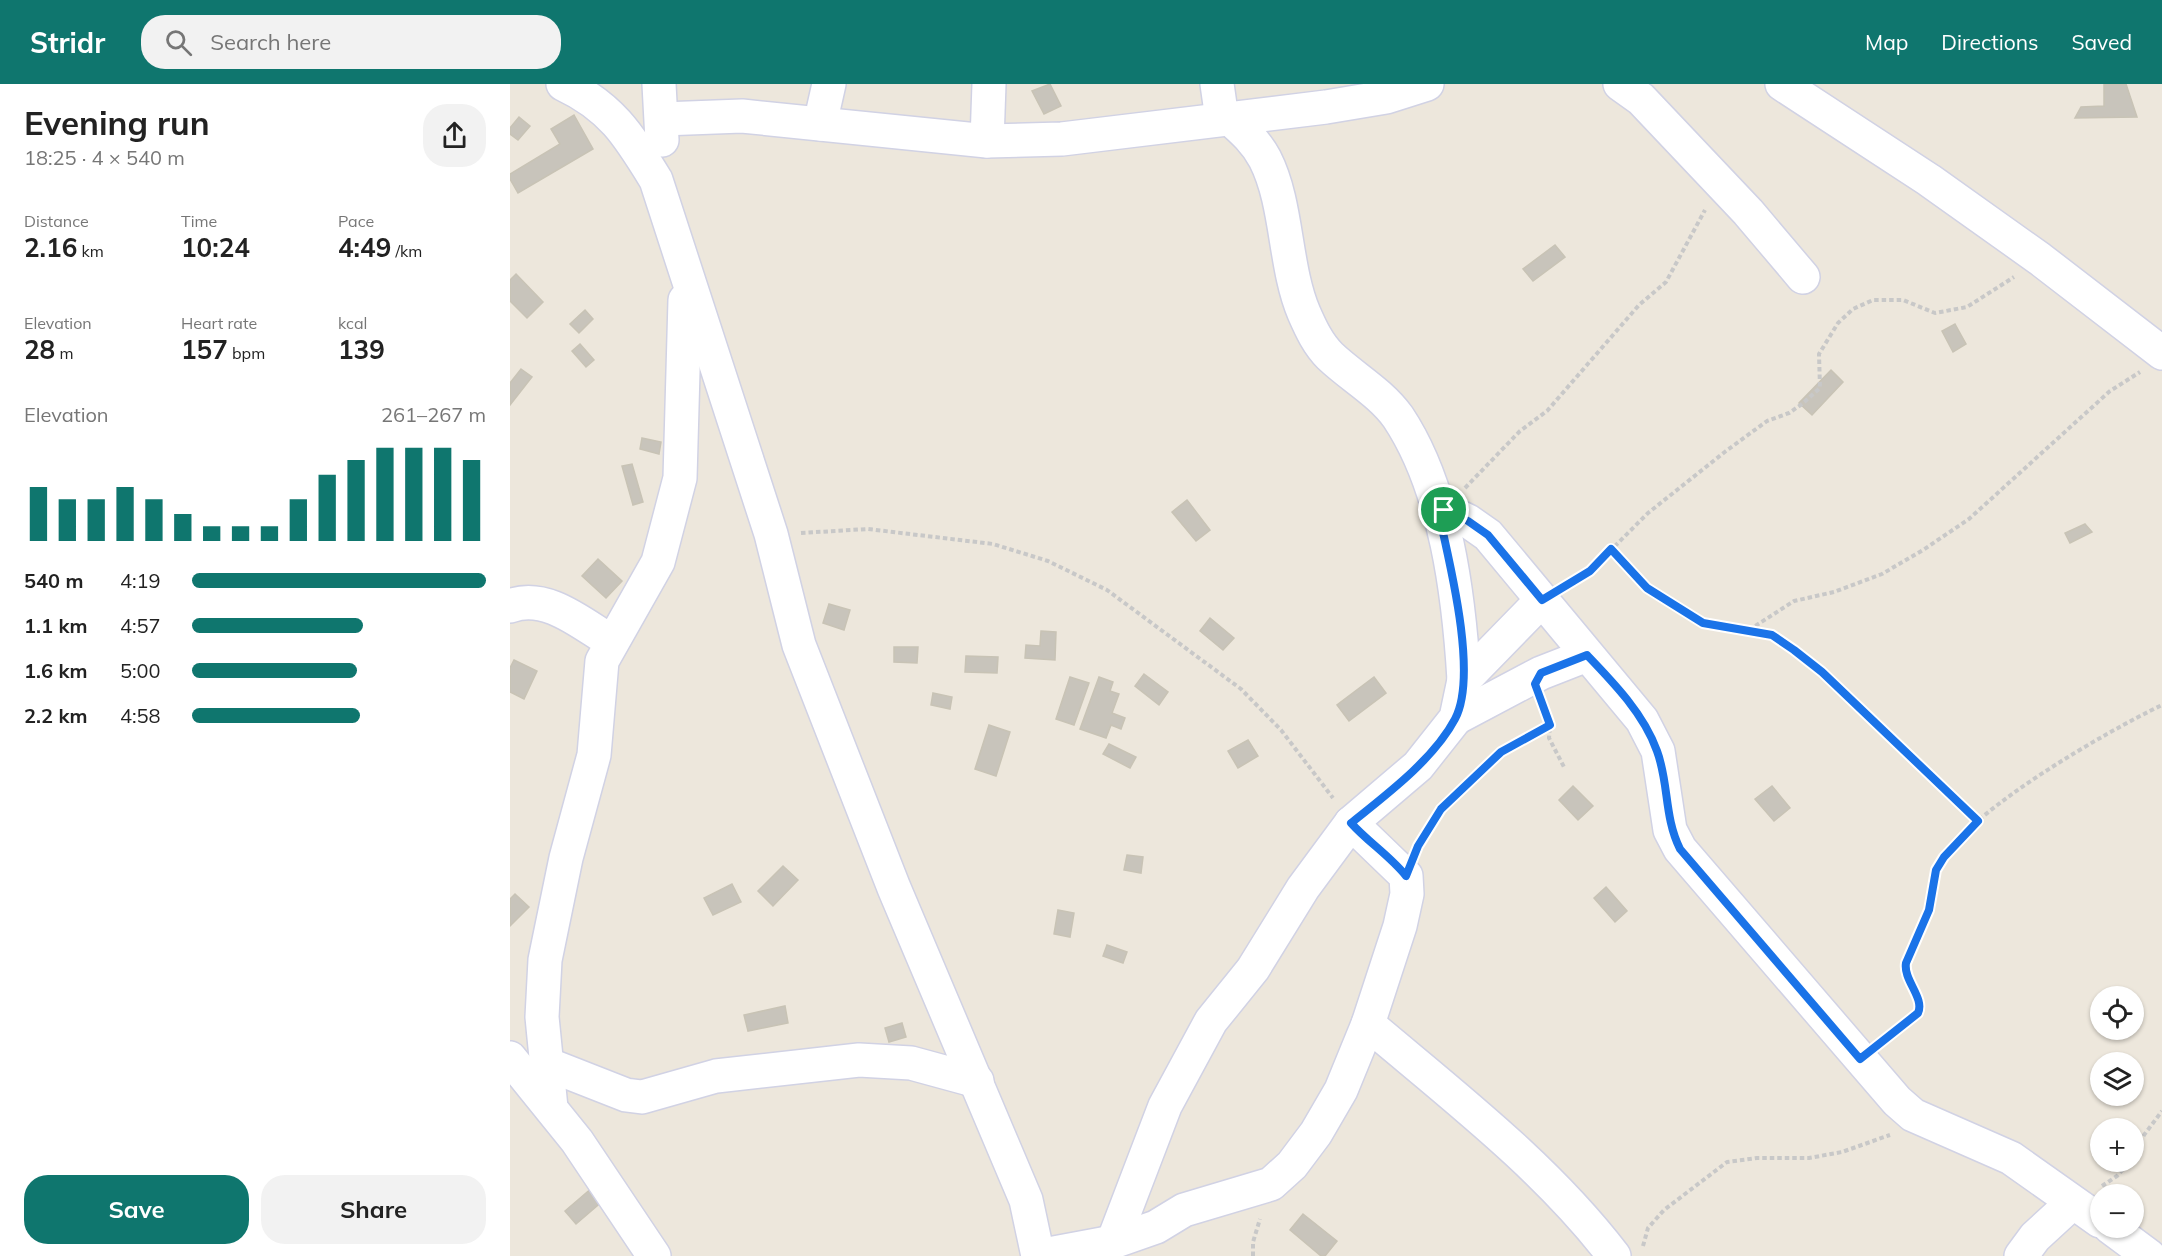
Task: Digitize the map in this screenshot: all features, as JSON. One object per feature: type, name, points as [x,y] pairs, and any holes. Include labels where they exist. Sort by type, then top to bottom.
[{"type":"street","points":[[563,84],[584,94],[626,130],[656,180],[771,534],[799,645],[894,888],[1026,1200],[1042,1255],[1113,1242],[1156,1227],[1184,1210],[1271,1184],[1292,1165],[1316,1133],[1341,1090],[1368,1024],[1400,927],[1407,894],[1406,876],[1351,823]]},
{"type":"street","points":[[656,180],[662,119],[658,84]]},
{"type":"street","points":[[820,124],[829,84]]},
{"type":"street","points":[[987,141],[989,84]]},
{"type":"street","points":[[1217,84],[1226,118],[1249,135],[1265,159],[1275,187],[1303,310],[1314,335],[1329,355],[1369,387],[1397,416],[1419,458],[1440,508],[1461,623],[1464,680],[1456,718]]},
{"type":"street","points":[[662,119],[742,116],[987,141],[1062,139],[1386,97],[1427,84]]},
{"type":"street","points":[[1620,84],[1641,99],[1721,184],[1803,277]]},
{"type":"street","points":[[1782,84],[1929,180],[2040,259],[2154,361]]},
{"type":"street","points":[[551,1108],[542,1017],[545,960],[566,858],[594,755],[602,661],[658,562],[680,478],[686,277]]},
{"type":"street","points":[[1440,508],[1488,535],[1642,720],[1658,751],[1670,830],[1680,849],[1897,1101],[1913,1115],[2011,1158],[2090,1215]]},
{"type":"street","points":[[1464,680],[1542,600]]},
{"type":"street","points":[[510,606],[535,601],[555,608],[612,642]]},
{"type":"street","points":[[1113,1242],[1165,1106],[1211,1021],[1253,969],[1303,888],[1351,823],[1418,766],[1456,718],[1541,673],[1587,655]]},
{"type":"street","points":[[1368,1024],[1459,1101],[1598,1234],[1628,1254]]},
{"type":"street","points":[[510,1058],[577,1141],[654,1256]]},
{"type":"street","points":[[547,1064],[626,1095],[642,1097],[716,1076],[860,1060],[911,1063],[977,1081]]},
{"type":"street","points":[[2021,1256],[2036,1237],[2072,1203]]},
{"type":"street","points":[[2125,1238],[2149,1256]]},
{"type":"path","points":[[1440,508],[1520,431],[1547,411],[1639,305],[1666,282],[1696,223],[1721,184]]},
{"type":"path","points":[[1542,600],[1590,571],[1648,513],[1726,451],[1767,421],[1789,413],[1809,399],[1820,388],[1819,354],[1838,323],[1853,309],[1873,300],[1903,300],[1935,313],[1967,307],[2040,259]]},
{"type":"path","points":[[1749,630],[1794,601],[1834,592],[1882,574],[1923,550],[1969,519],[2110,391],[2154,361]]},
{"type":"path","points":[[771,534],[868,529],[993,544],[1048,561],[1107,590],[1240,689],[1281,729],[1351,823]]},
{"type":"path","points":[[1611,549],[1647,588],[1670,604],[1703,623],[1772,635],[1822,672],[1978,821]]},
{"type":"path","points":[[1541,673],[1535,684],[1550,725],[1549,738],[1564,767]]},
{"type":"path","points":[[1860,1059],[1918,1013],[1919,1003],[1905,972],[1906,963],[1929,910],[1936,870],[1944,857],[1978,821],[2120,726],[2162,705]]},
{"type":"path","points":[[1406,876],[1418,846],[1441,809],[1501,752],[1550,725]]},
{"type":"path","points":[[2144,1135],[2162,1111]]},
{"type":"path","points":[[1628,1254],[1664,1210],[1727,1162],[1757,1158],[1809,1158],[1842,1152],[1928,1122]]},
{"type":"building","points":[[1050,84],[1061,106],[1044,114],[1032,91]]},
{"type":"building","points":[[2104,84],[2126,84],[2137,117],[2075,118],[2081,107],[2104,106]]},
{"type":"building","points":[[574,115],[593,149],[518,193],[510,179],[510,174],[560,144],[551,129]]},
{"type":"building","points":[[519,117],[530,126],[518,140],[510,134],[510,128]]},
{"type":"building","points":[[1555,245],[1565,257],[1533,281],[1523,269]]},
{"type":"building","points":[[516,274],[543,302],[527,318],[510,301],[510,280]]},
{"type":"building","points":[[585,310],[593,319],[579,333],[570,324]]},
{"type":"building","points":[[1955,324],[1966,344],[1953,352],[1942,331]]},
{"type":"building","points":[[580,344],[594,360],[586,367],[572,351]]},
{"type":"building","points":[[521,369],[532,377],[510,405],[510,383]]},
{"type":"building","points":[[1831,370],[1843,382],[1812,415],[1799,403]]},
{"type":"building","points":[[642,438],[661,442],[659,454],[640,449]]},
{"type":"building","points":[[632,464],[643,502],[633,505],[622,466]]},
{"type":"building","points":[[1187,500],[1210,530],[1196,541],[1172,512]]},
{"type":"building","points":[[2085,524],[2092,532],[2070,543],[2065,533]]},
{"type":"building","points":[[598,559],[622,581],[606,598],[582,576]]},
{"type":"building","points":[[829,604],[850,610],[844,630],[823,623]]},
{"type":"building","points":[[1210,618],[1234,638],[1223,650],[1200,631]]},
{"type":"building","points":[[1041,631],[1056,632],[1055,660],[1025,658],[1026,645],[1040,646]]},
{"type":"building","points":[[894,647],[918,647],[917,663],[894,662]]},
{"type":"building","points":[[966,656],[998,657],[997,673],[965,672]]},
{"type":"building","points":[[514,660],[537,671],[524,699],[510,692],[510,668]]},
{"type":"building","points":[[1144,674],[1168,692],[1159,705],[1135,686]]},
{"type":"building","points":[[1070,677],[1089,683],[1074,725],[1056,719]]},
{"type":"building","points":[[1099,677],[1113,682],[1110,691],[1119,694],[1112,713],[1125,718],[1121,729],[1111,725],[1106,738],[1080,729]]},
{"type":"building","points":[[1374,677],[1386,693],[1349,721],[1337,705]]},
{"type":"building","points":[[933,693],[952,697],[950,709],[931,705]]},
{"type":"building","points":[[989,725],[1010,732],[996,776],[975,769]]},
{"type":"building","points":[[1248,740],[1258,756],[1238,768],[1228,751]]},
{"type":"building","points":[[1109,744],[1136,757],[1130,768],[1103,754]]},
{"type":"building","points":[[1573,786],[1593,806],[1578,820],[1559,800]]},
{"type":"building","points":[[1772,786],[1790,808],[1774,821],[1755,799]]},
{"type":"building","points":[[1127,855],[1143,857],[1141,873],[1124,870]]},
{"type":"building","points":[[783,866],[798,880],[773,906],[758,891]]},
{"type":"building","points":[[732,884],[741,902],[713,915],[704,898]]},
{"type":"building","points":[[1606,887],[1627,911],[1615,922],[1594,898]]},
{"type":"building","points":[[515,894],[529,907],[510,926],[510,899]]},
{"type":"building","points":[[1058,910],[1074,913],[1070,937],[1054,934]]},
{"type":"building","points":[[1107,945],[1127,952],[1123,963],[1103,956]]},
{"type":"building","points":[[785,1006],[788,1023],[748,1031],[744,1015]]},
{"type":"building","points":[[902,1023],[906,1037],[889,1042],[885,1028]]},
{"type":"building","points":[[593,1187],[604,1200],[576,1224],[565,1211]]},
{"type":"building","points":[[1303,1214],[1337,1241],[1325,1256],[1321,1256],[1290,1230]]},
{"type":"route","points":[[1437,506],[1444,510],[1468,521],[1488,535],[1542,600],[1572,584],[1590,571],[1611,549],[1647,588],[1703,623],[1772,635],[1822,672],[1978,821],[1944,857],[1936,870],[1929,910],[1906,963],[1905,972],[1920,1009],[1911,1020],[1860,1059],[1680,849],[1670,830],[1658,751],[1642,720],[1587,655],[1541,673],[1535,684],[1550,725],[1501,752],[1441,809],[1418,846],[1406,876],[1396,863],[1351,823],[1393,790],[1418,766],[1456,718],[1464,680],[1461,623],[1437,506]]}]
